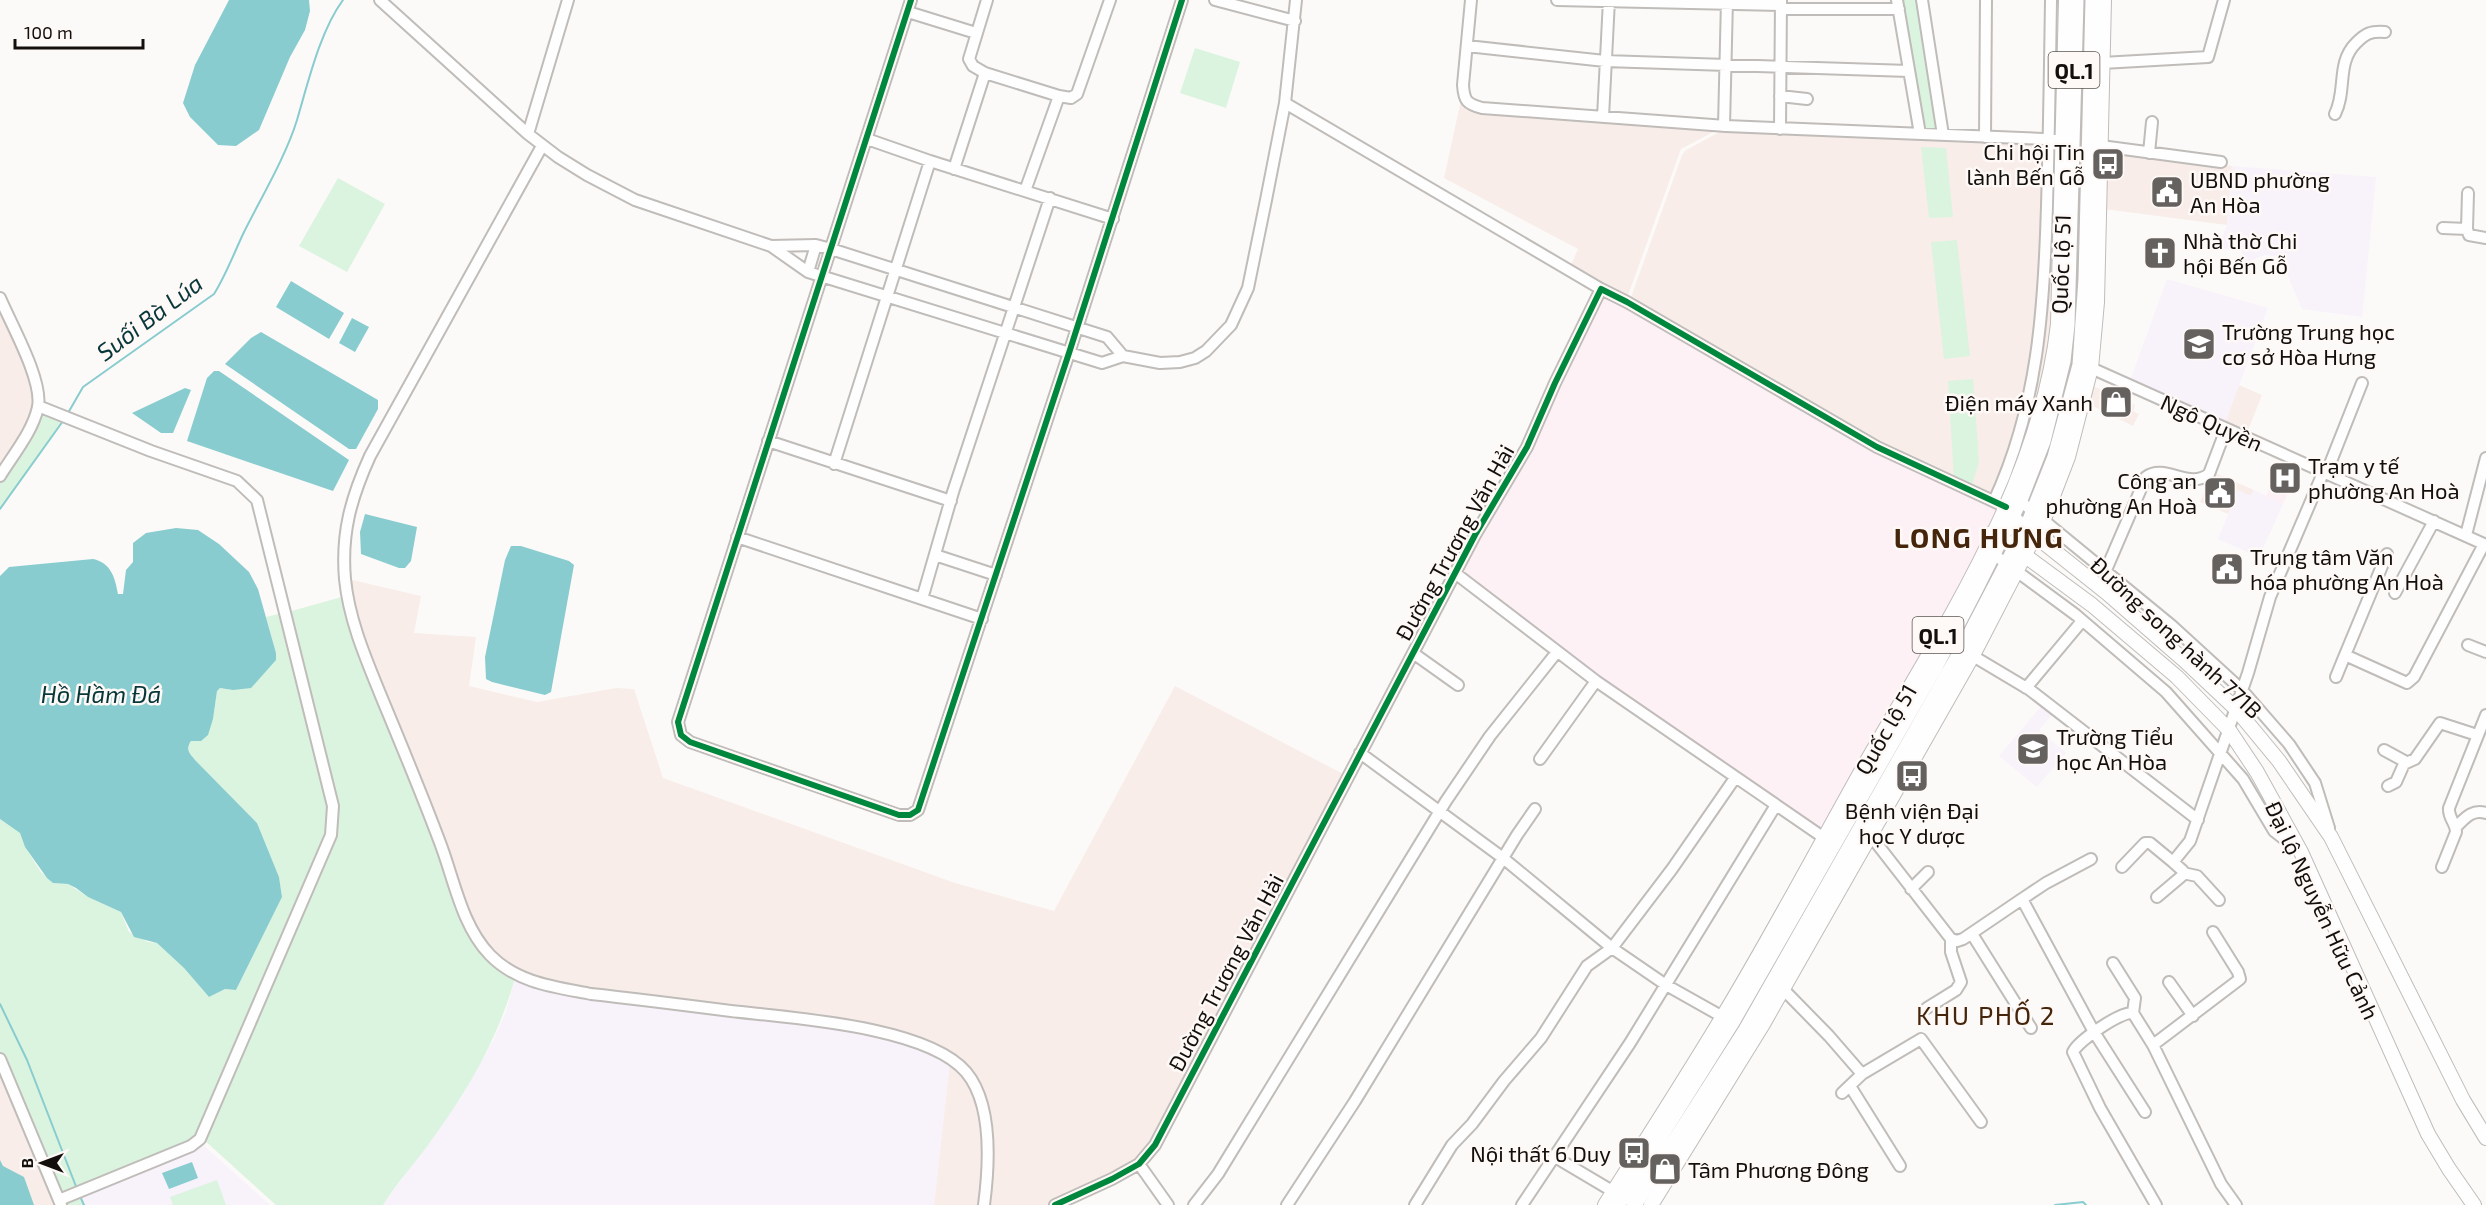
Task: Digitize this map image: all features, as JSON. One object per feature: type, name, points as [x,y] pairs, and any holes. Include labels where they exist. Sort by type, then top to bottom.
[{"type":"highway","name":"Quốc lộ 51","points":[[1622,1200],[1828,841],[1935,667],[1998,535],[2008,505],[2049,425],[2063,362],[2069,282],[2062,140],[2076,0]]},
{"type":"highway","name":"Quốc lộ 51","points":[[1622,1200],[1652,1200],[1751,1032],[1967,652],[2038,514],[2080,365],[2094,178],[2097,64],[2093,0]]},
{"type":"highway","points":[[1727,1019],[1751,1032]]},
{"type":"main road","name":"Quốc lộ 51","points":[[2008,505],[2036,430],[2054,359],[2058,324],[2066,0]]},
{"type":"main road","name":"Quốc lộ 51","points":[[2038,514],[2068,457],[2096,371],[2094,178],[2101,146],[2097,64],[2104,0]]},
{"type":"main road","name":"Đại lộ Nguyễn Hữu Cảnh","points":[[2008,505],[2030,532],[2108,593],[2186,661],[2236,709],[2279,761],[2331,837],[2463,1100],[2486,1138]]},
{"type":"main road","name":"Đại lộ Nguyễn Hữu Cảnh","points":[[1998,535],[2092,605],[2168,670],[2229,730],[2257,772],[2301,852],[2411,1100],[2449,1169],[2474,1205]]},
{"type":"main road","name":"Quốc lộ 51","points":[[1751,1032],[1783,989],[1866,829]]},
{"type":"main road","name":"Quốc lộ 51","points":[[1605,1205],[1622,1200]]},
{"type":"street","points":[[380,0],[542,146],[587,175],[635,200],[771,246],[808,272],[822,277],[1102,363],[1123,356],[1160,363],[1180,362],[1195,358],[1206,351],[1231,325],[1248,288],[1286,103],[1296,0]]},
{"type":"street","points":[[528,134],[568,0]]},
{"type":"street","points":[[911,0],[678,722],[681,735],[690,742],[899,815],[910,815],[918,810],[1113,219],[1182,0]]},
{"type":"street","points":[[987,0],[969,59],[973,66],[985,72],[1071,98],[1077,94],[1110,0]]},
{"type":"street","points":[[1215,0],[1295,21]]},
{"type":"street","points":[[1471,0],[1464,99],[1469,105],[1482,108],[1724,126],[2062,140]]},
{"type":"street","points":[[1557,0],[1781,5],[1898,4],[1920,134]]},
{"type":"street","points":[[1923,0],[1943,135]]},
{"type":"street","points":[[1985,137],[1986,0]]},
{"type":"street","points":[[1286,103],[1601,289],[1877,447],[2008,505],[2006,474],[2024,413],[2036,357],[2062,140],[2051,0]]},
{"type":"street","points":[[2097,64],[2208,57],[2224,0]]},
{"type":"street","points":[[1603,117],[1609,1]]},
{"type":"street","points":[[1724,126],[1727,2]]},
{"type":"street","points":[[1780,129],[1781,5]]},
{"type":"street","points":[[908,12],[976,33]]},
{"type":"street","points":[[2335,114],[2340,102],[2345,57],[2348,51],[2368,33],[2385,32]]},
{"type":"street","points":[[1467,46],[1605,61],[1909,71]]},
{"type":"street","points":[[954,169],[985,72]]},
{"type":"street","points":[[1025,191],[1059,96]]},
{"type":"street","points":[[1780,96],[1807,99]]},
{"type":"street","points":[[2149,153],[2152,122]]},
{"type":"street","points":[[867,139],[1113,219]]},
{"type":"street","points":[[542,146],[370,456],[353,495],[344,551],[345,582],[354,624],[440,841],[463,910],[475,937],[501,966],[516,975],[547,986],[591,994],[860,1028],[909,1040],[946,1055],[968,1074],[976,1087],[982,1107],[988,1139],[984,1205]]},
{"type":"street","points":[[2101,146],[2221,162]]},
{"type":"street","points":[[834,464],[930,161]]},
{"type":"street","points":[[2468,193],[2467,229],[2471,236],[2486,238]]},
{"type":"street","points":[[922,599],[951,501],[1050,198]]},
{"type":"street","points":[[2443,228],[2467,229]]},
{"type":"street","points":[[771,246],[816,245],[831,249],[1107,337],[1123,356]]},
{"type":"street","points":[[808,272],[816,245]]},
{"type":"street","name":"Đường Trương Văn Hải","points":[[1055,1205],[1139,1164],[1155,1145],[1475,535],[1527,447],[1555,382],[1601,289]]},
{"type":"street","points":[[0,298],[35,376],[38,406],[31,426],[0,476]]},
{"type":"street","points":[[2036,357],[2054,359]]},
{"type":"street","name":"Ngô Quyền","points":[[2096,371],[2485,544]]},
{"type":"street","points":[[2173,862],[2190,841],[2236,709],[2270,597],[2362,383]]},
{"type":"street","points":[[0,1059],[62,1201],[83,1190],[190,1146],[203,1135],[331,835],[333,821],[333,806],[257,500],[237,481],[151,451],[74,418],[38,406]]},
{"type":"street","points":[[2106,570],[2146,477],[2157,471],[2187,479],[2199,480],[2205,477],[2209,474],[2226,429]]},
{"type":"street","points":[[768,441],[951,501]]},
{"type":"street","points":[[2466,536],[2482,493],[2486,458]]},
{"type":"street","name":"Đường song hành 771B","points":[[2008,505],[2038,514],[2106,570],[2242,690],[2289,744],[2315,783],[2331,837]]},
{"type":"street","points":[[2395,593],[2434,521]]},
{"type":"street","points":[[737,537],[981,619]]},
{"type":"street","points":[[2345,655],[2403,682],[2411,681],[2485,544]]},
{"type":"street","points":[[1989,551],[2082,621],[2166,692],[2243,779],[2274,831],[2301,852]]},
{"type":"street","points":[[2336,677],[2387,554]]},
{"type":"street","points":[[935,555],[996,575]]},
{"type":"street","points":[[1455,573],[1596,681],[1828,841]]},
{"type":"street","points":[[2026,688],[2082,621]]},
{"type":"street","points":[[2468,645],[2486,652]]},
{"type":"street","points":[[1194,1205],[1223,1167],[1440,811],[1490,735],[1557,652]]},
{"type":"street","points":[[1967,652],[2026,688],[2198,820]]},
{"type":"street","points":[[1413,653],[1458,685]]},
{"type":"street","points":[[1540,759],[1596,681]]},
{"type":"street","points":[[2456,827],[2450,818],[2449,808],[2486,715]]},
{"type":"street","points":[[2388,786],[2396,782],[2406,762],[2415,759],[2440,723],[2477,735]]},
{"type":"street","points":[[2384,750],[2406,762]]},
{"type":"street","points":[[1360,753],[1503,858],[1612,948],[1666,985],[1727,1019]]},
{"type":"street","points":[[1415,1205],[1452,1145],[1541,1038],[1587,966],[1612,948],[1672,869],[1735,778]]},
{"type":"street","points":[[1522,1205],[1666,985],[1776,806]]},
{"type":"street","points":[[1287,1205],[1355,1101],[1535,809]]},
{"type":"street","points":[[2442,867],[2452,845],[2456,827],[2471,814],[2480,811],[2486,813]]},
{"type":"street","points":[[1866,829],[1951,939],[1957,941],[1972,934],[2046,883],[2091,859]]},
{"type":"street","points":[[2122,867],[2142,845],[2148,843],[2184,873],[2198,876],[2219,900]]},
{"type":"street","points":[[1911,889],[1928,872]]},
{"type":"street","points":[[2157,897],[2184,873]]},
{"type":"street","points":[[2022,899],[2094,1032],[2145,1112]]},
{"type":"street","points":[[2153,1045],[2240,980],[2238,972],[2212,932]]},
{"type":"street","points":[[1972,934],[2031,1028]]},
{"type":"street","points":[[1926,1008],[1956,990],[1961,982],[1951,952],[1951,939]]},
{"type":"street","points":[[2113,963],[2134,998],[2133,1013],[2153,1045],[2222,1184],[2236,1205]]},
{"type":"street","points":[[2169,982],[2193,1016]]},
{"type":"street","points":[[1783,989],[1862,1074]]},
{"type":"street","points":[[2133,1013],[2125,1014],[2094,1032],[2073,1052],[2100,1108],[2156,1205]]},
{"type":"street","points":[[1900,1166],[1846,1089],[1862,1074],[1921,1039],[1981,1122]]},
{"type":"street","points":[[1555,1157],[1622,1200]]},
{"type":"street","points":[[1139,1164],[1168,1205]]},
{"type":"shaded area","points":[[1461,100],[1468,108],[1719,129],[1681,149],[1627,298],[1570,267],[1578,249],[1444,178]]},
{"type":"shaded area","points":[[1725,129],[2058,143],[2053,324],[2038,403],[2002,502],[1878,444],[1630,300],[1682,155],[1686,150]]},
{"type":"shaded area","name":"UBND phường An Hòa","points":[[2106,149],[2232,166],[2227,225],[2104,209]]},
{"type":"shaded area","points":[[2232,166],[2376,177],[2362,317],[2302,309],[2281,260],[2276,256],[2265,255],[2242,264],[2242,249],[2218,249],[2227,225]]},
{"type":"shaded area","name":"Trường Trung học cơ sở Hòa Hưng","points":[[2167,279],[2268,308],[2225,423],[2130,381]]},
{"type":"shaded area","points":[[1602,293],[1875,449],[2000,507],[1946,612],[1821,833],[1597,679],[1459,572]]},
{"type":"shaded area","points":[[0,305],[32,378],[40,455],[0,509]]},
{"type":"shaded area","points":[[2091,385],[2135,405],[2133,411],[2139,414],[2133,426],[2087,403]]},
{"type":"shaded area","points":[[2239,385],[2262,395],[2247,433],[2225,423]]},
{"type":"shaded area","name":"Trạm y tế phường An Hoà","points":[[2283,460],[2300,467],[2283,504],[2266,496]]},
{"type":"shaded area","name":"Công an phường An Hoà","points":[[2213,472],[2254,490],[2251,496],[2238,491],[2228,514],[2200,502]]},
{"type":"shaded area","points":[[2238,490],[2251,496],[2254,490],[2283,504],[2259,557],[2218,539]]},
{"type":"shaded area","points":[[348,579],[421,596],[414,633],[476,637],[469,686],[537,702],[616,688],[634,689],[663,778],[955,883],[1054,911],[1175,686],[1345,775],[1152,1144],[1137,1162],[1048,1205],[987,1205],[991,1137],[960,1060],[548,983],[503,963],[477,934],[357,623]]},
{"type":"shaded area","name":"Trường Tiểu học An Hòa","points":[[2043,704],[2054,713],[2039,730],[2066,753],[2037,787],[1999,756]]},
{"type":"shaded area","points":[[515,978],[822,1025],[908,1042],[950,1061],[934,1205],[383,1205],[462,1096],[493,1041],[506,1011]]},
{"type":"shaded area","points":[[0,1004],[56,1137],[84,1205],[0,1205]]},
{"type":"shaded area","points":[[950,1061],[956,1065],[973,1088],[985,1138],[981,1205],[934,1205]]},
{"type":"shaded area","points":[[201,1143],[270,1205],[84,1205],[80,1195]]},
{"type":"green space","points":[[1900,0],[1919,0],[1939,132],[1922,131]]},
{"type":"green space","points":[[1195,48],[1240,62],[1226,108],[1180,93]]},
{"type":"green space","points":[[1921,147],[1946,148],[1953,217],[1929,218]]},
{"type":"green space","points":[[338,178],[385,204],[347,272],[299,246]]},
{"type":"green space","points":[[1957,240],[1970,356],[1944,359],[1931,242]]},
{"type":"green space","points":[[1973,379],[1979,462],[1971,488],[1954,479],[1948,381]]},
{"type":"green space","points":[[40,410],[65,418],[0,509],[0,481],[33,427]]},
{"type":"green space","points":[[345,596],[437,842],[460,911],[515,978],[492,1041],[471,1081],[446,1119],[383,1205],[276,1205],[204,1140],[78,1190],[84,1205],[64,1205],[0,1051],[0,819],[20,833],[25,847],[41,872],[53,883],[68,884],[88,897],[121,912],[129,932],[148,942],[157,943],[184,968],[209,997],[225,989],[236,990],[282,897],[279,877],[257,823],[194,759],[189,752],[189,747],[191,741],[198,741],[213,719],[217,691],[220,688],[233,690],[276,660],[266,617],[282,613],[336,821],[288,612]]},
{"type":"green space","points":[[217,1180],[226,1205],[173,1205],[170,1197]]},
{"type":"water","points":[[229,0],[309,0],[310,11],[305,30],[290,57],[259,130],[236,146],[218,145],[190,117],[183,103],[195,65]]},
{"type":"water","points":[[291,281],[344,313],[329,339],[276,307]]},
{"type":"water","points":[[352,318],[369,327],[355,352],[339,343]]},
{"type":"water","points":[[261,332],[378,400],[378,409],[356,449],[349,449],[225,364],[251,338]]},
{"type":"water","points":[[214,371],[219,371],[349,460],[333,491],[187,441],[207,378]]},
{"type":"water","points":[[185,388],[191,390],[173,433],[161,433],[132,413]]},
{"type":"water","points":[[365,514],[417,527],[411,561],[405,568],[399,568],[361,554],[360,532]]},
{"type":"water","name":"Hồ Hầm Đá","points":[[176,528],[198,530],[219,544],[249,572],[258,589],[276,653],[276,660],[251,688],[233,690],[220,688],[217,691],[208,735],[201,741],[191,741],[188,747],[196,761],[257,823],[279,877],[282,897],[236,990],[225,989],[209,997],[184,968],[157,943],[134,937],[121,912],[88,897],[68,884],[53,883],[47,878],[25,847],[20,833],[0,819],[0,576],[9,567],[93,559],[108,567],[114,577],[118,594],[123,594],[126,570],[133,562],[133,543],[146,533]]},
{"type":"water","points":[[511,546],[521,546],[569,561],[574,565],[551,692],[545,695],[486,679],[485,657],[505,560]]},
{"type":"water","points":[[0,1160],[3,1166],[24,1177],[34,1205],[0,1205]]},
{"type":"water","points":[[192,1162],[198,1178],[169,1189],[162,1173]]},
{"type":"waterway","name":"Suối Bà Lúa","points":[[68,413],[83,387],[214,294],[286,148],[321,42],[343,0]]},
{"type":"waterway","name":"Suối Bà Lúa","points":[[0,509],[63,421]]},
{"type":"waterway","name":"Suối Bà Lúa","points":[[0,1004],[27,1060],[77,1189]]},
{"type":"waterway","name":"Suối Bà Lúa","points":[[79,1194],[84,1205]]},
{"type":"waterway","name":"Suối Bà Lúa","points":[[2055,1205],[2083,1202],[2086,1205]]},
{"type":"cycle path","points":[[911,0],[678,722],[681,735],[690,742],[899,815],[910,815],[918,810],[1069,353],[1182,0]]},
{"type":"cycle path","points":[[1055,1205],[1139,1164],[1155,1145],[1475,535],[1527,447],[1601,289],[1877,447],[2006,507]]},
{"type":"place","name":"Chi hội Tin lành Bến Gỗ","points":[[2108,164]]},
{"type":"place","name":"UBND phường An Hòa","points":[[2167,192]]},
{"type":"place","name":"Nhà thờ Chi hội Bến Gỗ","points":[[2160,253]]},
{"type":"place","name":"Trường Trung học cơ sở Hòa Hưng","points":[[2199,344]]},
{"type":"place","name":"Điện máy Xanh","points":[[2116,402]]},
{"type":"place","name":"Trạm y tế phường An Hoà","points":[[2285,478]]},
{"type":"place","name":"Công an phường An Hoà","points":[[2220,493]]},
{"type":"place","name":"Trung tâm Văn hóa phường An Hoà","points":[[2227,569]]},
{"type":"place","name":"Trường Tiểu học An Hòa","points":[[2033,749]]},
{"type":"place","name":"Bệnh viện Đại học Y dược","points":[[1912,776]]},
{"type":"place","name":"Nội thất 6 Duy","points":[[1634,1153]]},
{"type":"place","name":"Tâm Phương Đông","points":[[1665,1169]]},
{"type":"district","name":"LONG HƯNG","points":[[1979,537]]},
{"type":"district","name":"KHU PHỐ 2","points":[[1986,1014]]}]
